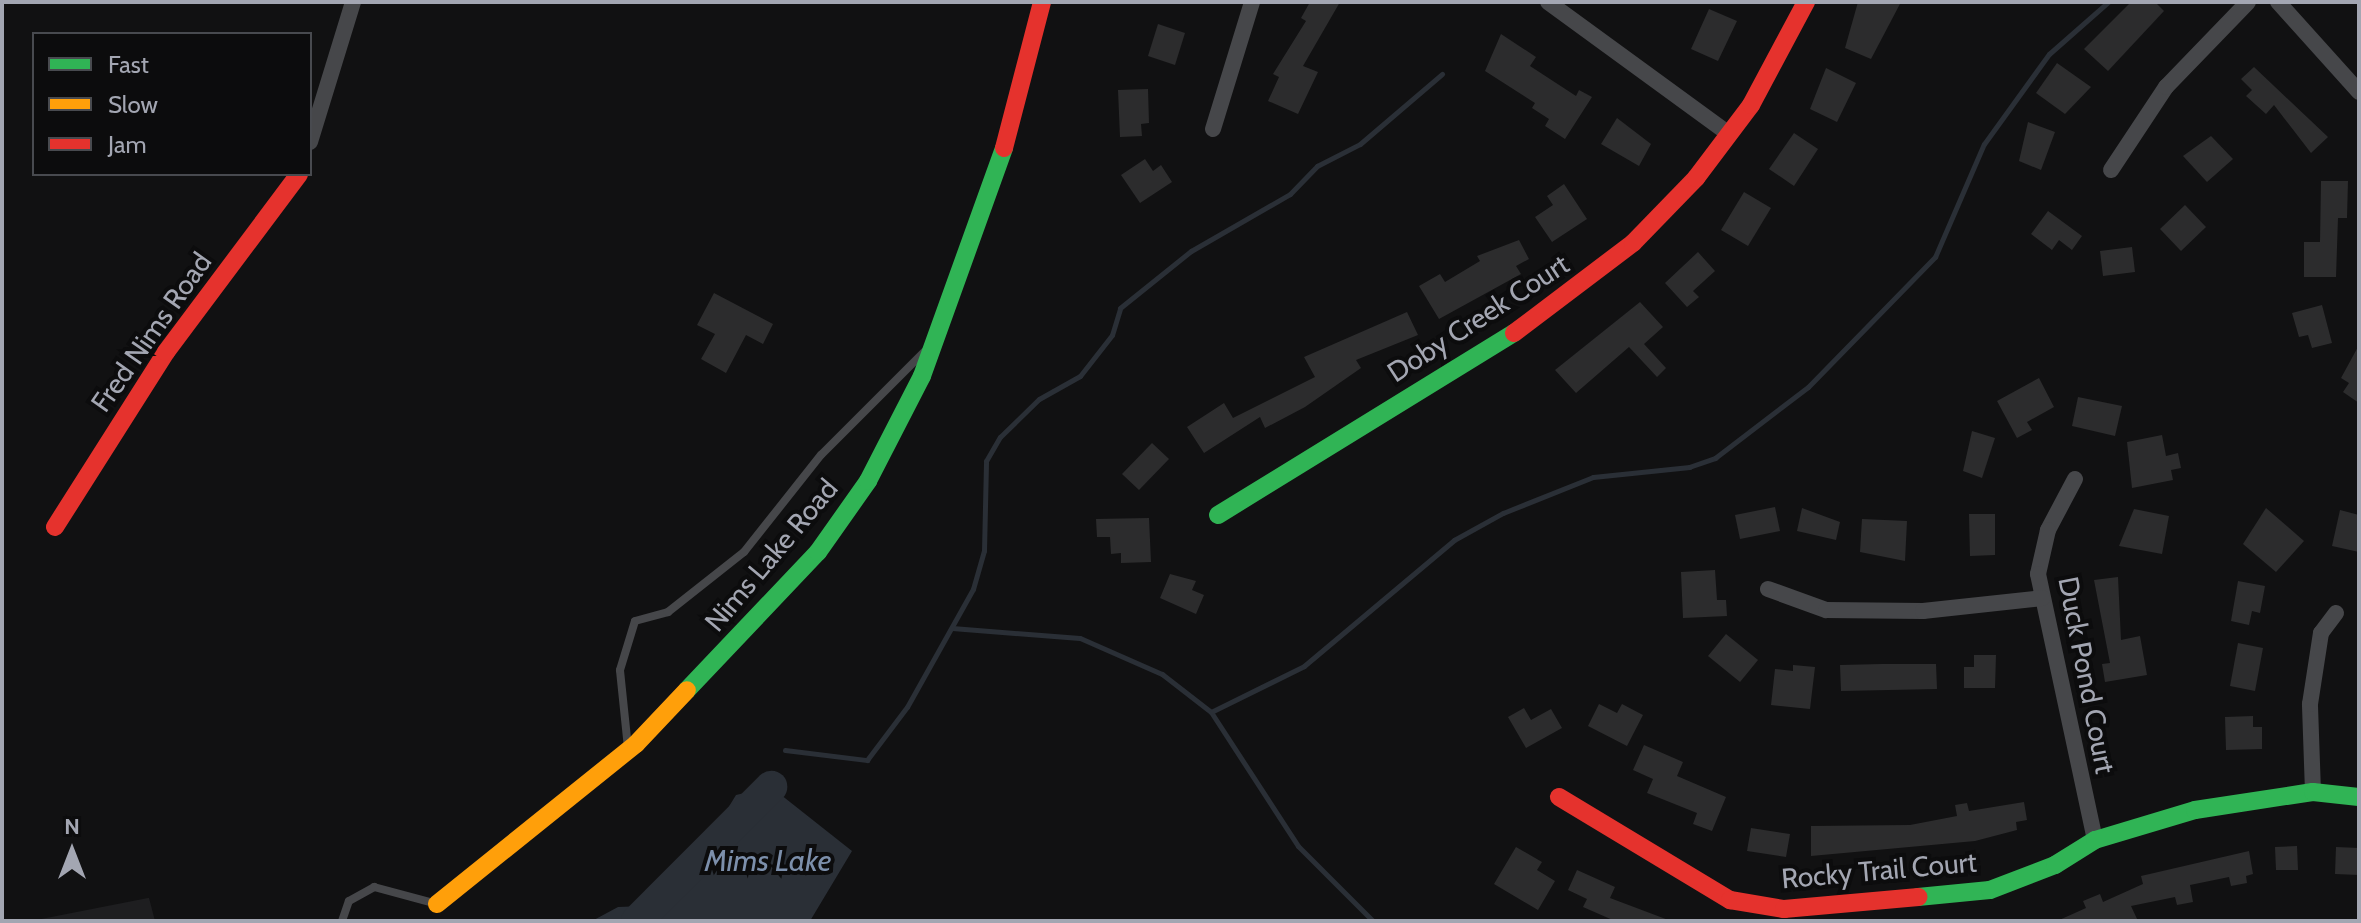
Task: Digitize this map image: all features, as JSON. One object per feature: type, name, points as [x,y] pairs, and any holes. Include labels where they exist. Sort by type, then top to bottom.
[{"type":"street","points":[[312,135],[353,2]]},
{"type":"street","name":"Nims Lake Road","points":[[437,904],[629,749],[818,552],[868,481],[935,341],[1000,163],[1042,2]]},
{"type":"street","points":[[1213,129],[1252,2]]},
{"type":"street","points":[[1548,2],[1729,134]]},
{"type":"street","name":"Doby Creek Court","points":[[1218,515],[1556,307],[1633,243],[1729,134],[1806,2]]},
{"type":"street","points":[[2111,170],[2166,87],[2248,2]]},
{"type":"street","points":[[2278,2],[2359,92]]},
{"type":"street","name":"Fred Nims Road","points":[[55,527],[166,352],[298,176]]},
{"type":"street","name":"Duck Pond Court","points":[[2075,479],[2048,530],[2038,574],[2095,840]]},
{"type":"street","points":[[1768,589],[1826,610],[1923,611],[2042,598]]},
{"type":"street","points":[[2313,792],[2310,704],[2321,633],[2336,613]]},
{"type":"street","name":"Rocky Trail Court","points":[[1559,797],[1730,900],[1784,909],[1990,890],[2055,865],[2095,840],[2195,810],[2313,792],[2359,797]]},
{"type":"lane","points":[[629,749],[620,670],[635,621],[668,612],[744,552],[821,455],[935,341]]},
{"type":"lane","points":[[342,921],[349,901],[374,887],[437,904]]},
{"type":"shaded area","points":[[148,898],[155,921],[31,921]]},
{"type":"water","name":"Mims Lake","points":[[771,787],[852,851],[810,921],[592,921],[618,907],[645,906],[681,885],[736,795]]},
{"type":"building","points":[[1310,2],[1340,2],[1303,66],[1318,72],[1298,114],[1268,101],[1279,77],[1273,74],[1306,21],[1301,18]]},
{"type":"building","points":[[1858,2],[1901,2],[1871,59],[1845,48]]},
{"type":"building","points":[[2131,2],[2155,2],[2164,11],[2108,71],[2084,49]]},
{"type":"building","points":[[1709,9],[1737,21],[1718,61],[1691,49]]},
{"type":"building","points":[[1158,24],[1185,33],[1175,65],[1148,56]]},
{"type":"building","points":[[1501,34],[1536,57],[1530,66],[1576,96],[1579,90],[1592,97],[1565,139],[1545,126],[1549,119],[1532,108],[1535,103],[1485,71]]},
{"type":"building","points":[[2057,63],[2091,87],[2065,114],[2036,93]]},
{"type":"building","points":[[2254,67],[2328,137],[2311,153],[2274,105],[2266,114],[2246,96],[2252,90],[2241,79]]},
{"type":"building","points":[[1826,68],[1856,83],[1837,122],[1810,109]]},
{"type":"building","points":[[1148,89],[1149,123],[1141,124],[1142,136],[1120,137],[1118,90]]},
{"type":"building","points":[[1617,118],[1651,144],[1639,166],[1601,144]]},
{"type":"building","points":[[2028,122],[2055,132],[2041,170],[2019,161]]},
{"type":"building","points":[[1794,133],[1818,149],[1794,186],[1769,169]]},
{"type":"building","points":[[2211,136],[2233,159],[2207,182],[2183,156]]},
{"type":"building","points":[[1145,159],[1153,171],[1161,165],[1172,182],[1140,203],[1121,175]]},
{"type":"building","points":[[2321,181],[2348,181],[2347,218],[2338,218],[2336,277],[2304,277],[2304,242],[2320,242]]},
{"type":"building","points":[[1564,184],[1587,219],[1552,242],[1535,217],[1553,205],[1547,196]]},
{"type":"building","points":[[1744,192],[1771,208],[1748,246],[1721,230]]},
{"type":"building","points":[[2185,205],[2206,227],[2181,251],[2160,229]]},
{"type":"building","points":[[2048,211],[2082,236],[2072,250],[2059,240],[2052,250],[2031,234]]},
{"type":"building","points":[[1519,240],[1529,259],[1516,266],[1521,274],[1439,319],[1419,286],[1440,274],[1445,282],[1480,261],[1477,256]]},
{"type":"building","points":[[2132,247],[2135,272],[2103,276],[2100,251]]},
{"type":"building","points":[[1698,252],[1715,271],[1693,291],[1699,297],[1687,307],[1665,283]]},
{"type":"building","points":[[714,293],[773,324],[763,344],[746,335],[726,373],[701,359],[715,334],[697,325]]},
{"type":"building","points":[[1640,302],[1663,327],[1644,344],[1666,368],[1657,377],[1629,347],[1576,393],[1555,370]]},
{"type":"building","points":[[2322,305],[2332,343],[2312,348],[2308,335],[2299,337],[2292,313]]},
{"type":"building","points":[[1407,312],[1418,335],[1356,360],[1361,368],[1305,407],[1265,428],[1260,417],[1204,453],[1187,427],[1224,403],[1233,418],[1315,377],[1304,357]]},
{"type":"building","points":[[2359,345],[2359,403],[2343,392],[2349,383],[2341,378]]},
{"type":"building","points":[[2039,378],[2054,407],[2027,422],[2032,430],[2017,438],[1997,401]]},
{"type":"building","points":[[2078,397],[2122,406],[2115,436],[2072,426]]},
{"type":"building","points":[[1972,431],[1995,438],[1982,478],[1963,471]]},
{"type":"building","points":[[2162,435],[2166,456],[2178,453],[2181,468],[2171,470],[2173,480],[2132,488],[2127,442]]},
{"type":"building","points":[[1152,443],[1169,459],[1139,490],[1122,474]]},
{"type":"building","points":[[1775,507],[1780,531],[1740,539],[1735,515]]},
{"type":"building","points":[[1802,508],[1840,522],[1836,540],[1797,531]]},
{"type":"building","points":[[2266,508],[2304,541],[2276,572],[2243,544]]},
{"type":"building","points":[[2134,509],[2169,516],[2162,554],[2119,546]]},
{"type":"building","points":[[2340,510],[2359,515],[2359,552],[2332,546]]},
{"type":"building","points":[[1969,514],[1995,514],[1995,555],[1970,556]]},
{"type":"building","points":[[1149,518],[1151,562],[1121,563],[1121,553],[1111,554],[1110,537],[1097,537],[1096,519]]},
{"type":"building","points":[[1862,519],[1907,521],[1905,561],[1860,552]]},
{"type":"building","points":[[1715,570],[1717,600],[1726,600],[1727,616],[1683,618],[1681,572]]},
{"type":"building","points":[[1170,574],[1196,581],[1192,590],[1204,595],[1196,614],[1160,598]]},
{"type":"building","points":[[2118,577],[2121,640],[2140,636],[2147,675],[2105,682],[2102,664],[2110,663],[2094,580]]},
{"type":"building","points":[[2238,581],[2265,586],[2260,613],[2252,611],[2249,625],[2231,621]]},
{"type":"building","points":[[1726,634],[1758,660],[1740,682],[1708,656]]},
{"type":"building","points":[[2238,643],[2263,648],[2255,691],[2230,686]]},
{"type":"building","points":[[1974,655],[1996,655],[1995,688],[1964,688],[1964,667],[1974,667]]},
{"type":"building","points":[[1936,664],[1937,689],[1841,691],[1840,665]]},
{"type":"building","points":[[1793,665],[1815,667],[1810,709],[1771,705],[1775,669],[1793,671]]},
{"type":"building","points":[[1599,704],[1617,713],[1622,704],[1643,715],[1627,746],[1588,726]]},
{"type":"building","points":[[1524,708],[1531,720],[1551,709],[1562,728],[1526,748],[1508,717]]},
{"type":"building","points":[[2253,716],[2253,727],[2262,727],[2262,749],[2226,750],[2225,717]]},
{"type":"building","points":[[1644,745],[1683,762],[1677,776],[1726,797],[1712,831],[1693,824],[1697,813],[1647,793],[1653,779],[1633,770]]},
{"type":"building","points":[[2024,802],[2027,820],[2016,822],[2017,830],[1975,841],[1811,856],[1811,826],[1910,825],[1957,816],[1955,805],[1967,803],[1969,811]]},
{"type":"building","points":[[1751,828],[1790,834],[1786,857],[1747,851]]},
{"type":"building","points":[[2297,846],[2298,870],[2276,870],[2275,847]]},
{"type":"building","points":[[1516,847],[1542,862],[1537,870],[1555,881],[1538,910],[1494,884]]},
{"type":"building","points":[[2336,847],[2359,848],[2359,875],[2335,874]]},
{"type":"building","points":[[2249,851],[2253,874],[2246,876],[2247,883],[2231,886],[2229,877],[2190,885],[2193,902],[2177,905],[2175,897],[2131,906],[2138,921],[2057,921],[2086,908],[2083,901],[2100,894],[2103,902],[2143,884],[2141,876]]},
{"type":"building","points":[[1577,870],[1615,887],[1610,898],[1671,921],[1615,921],[1583,907],[1587,899],[1568,890]]},
{"type":"waterway","points":[[1211,712],[1304,666],[1454,540],[1503,513],[1593,477],[1689,467],[1715,458],[1808,387],[1935,257],[1984,144],[2049,54],[2108,2]]},
{"type":"waterway","points":[[785,750],[867,760],[907,707],[973,589],[984,551],[986,461],[1000,437],[1039,399],[1080,376],[1112,335],[1120,308],[1191,251],[1290,194],[1317,166],[1360,144],[1442,74]]},
{"type":"waterway","points":[[952,628],[1080,638],[1162,674],[1211,712],[1298,846],[1373,921]]},
{"type":"waterway","points":[[637,921],[771,787]]},
{"type":"traffic: fast","points":[[687,690],[818,552],[868,481],[922,376],[1004,148]]},
{"type":"traffic: fast","points":[[1218,515],[1514,333]]},
{"type":"traffic: fast","points":[[1918,897],[1990,890],[2055,865],[2095,840],[2195,810],[2313,792],[2359,797]]},
{"type":"traffic: slow","points":[[437,904],[636,744],[687,690]]},
{"type":"traffic: jam","points":[[1004,148],[1042,2]]},
{"type":"traffic: jam","points":[[1514,333],[1633,243],[1696,178],[1751,105],[1806,2]]},
{"type":"traffic: jam","points":[[55,527],[166,352],[298,176]]},
{"type":"traffic: jam","points":[[1559,797],[1730,900],[1784,909],[1918,897]]}]
